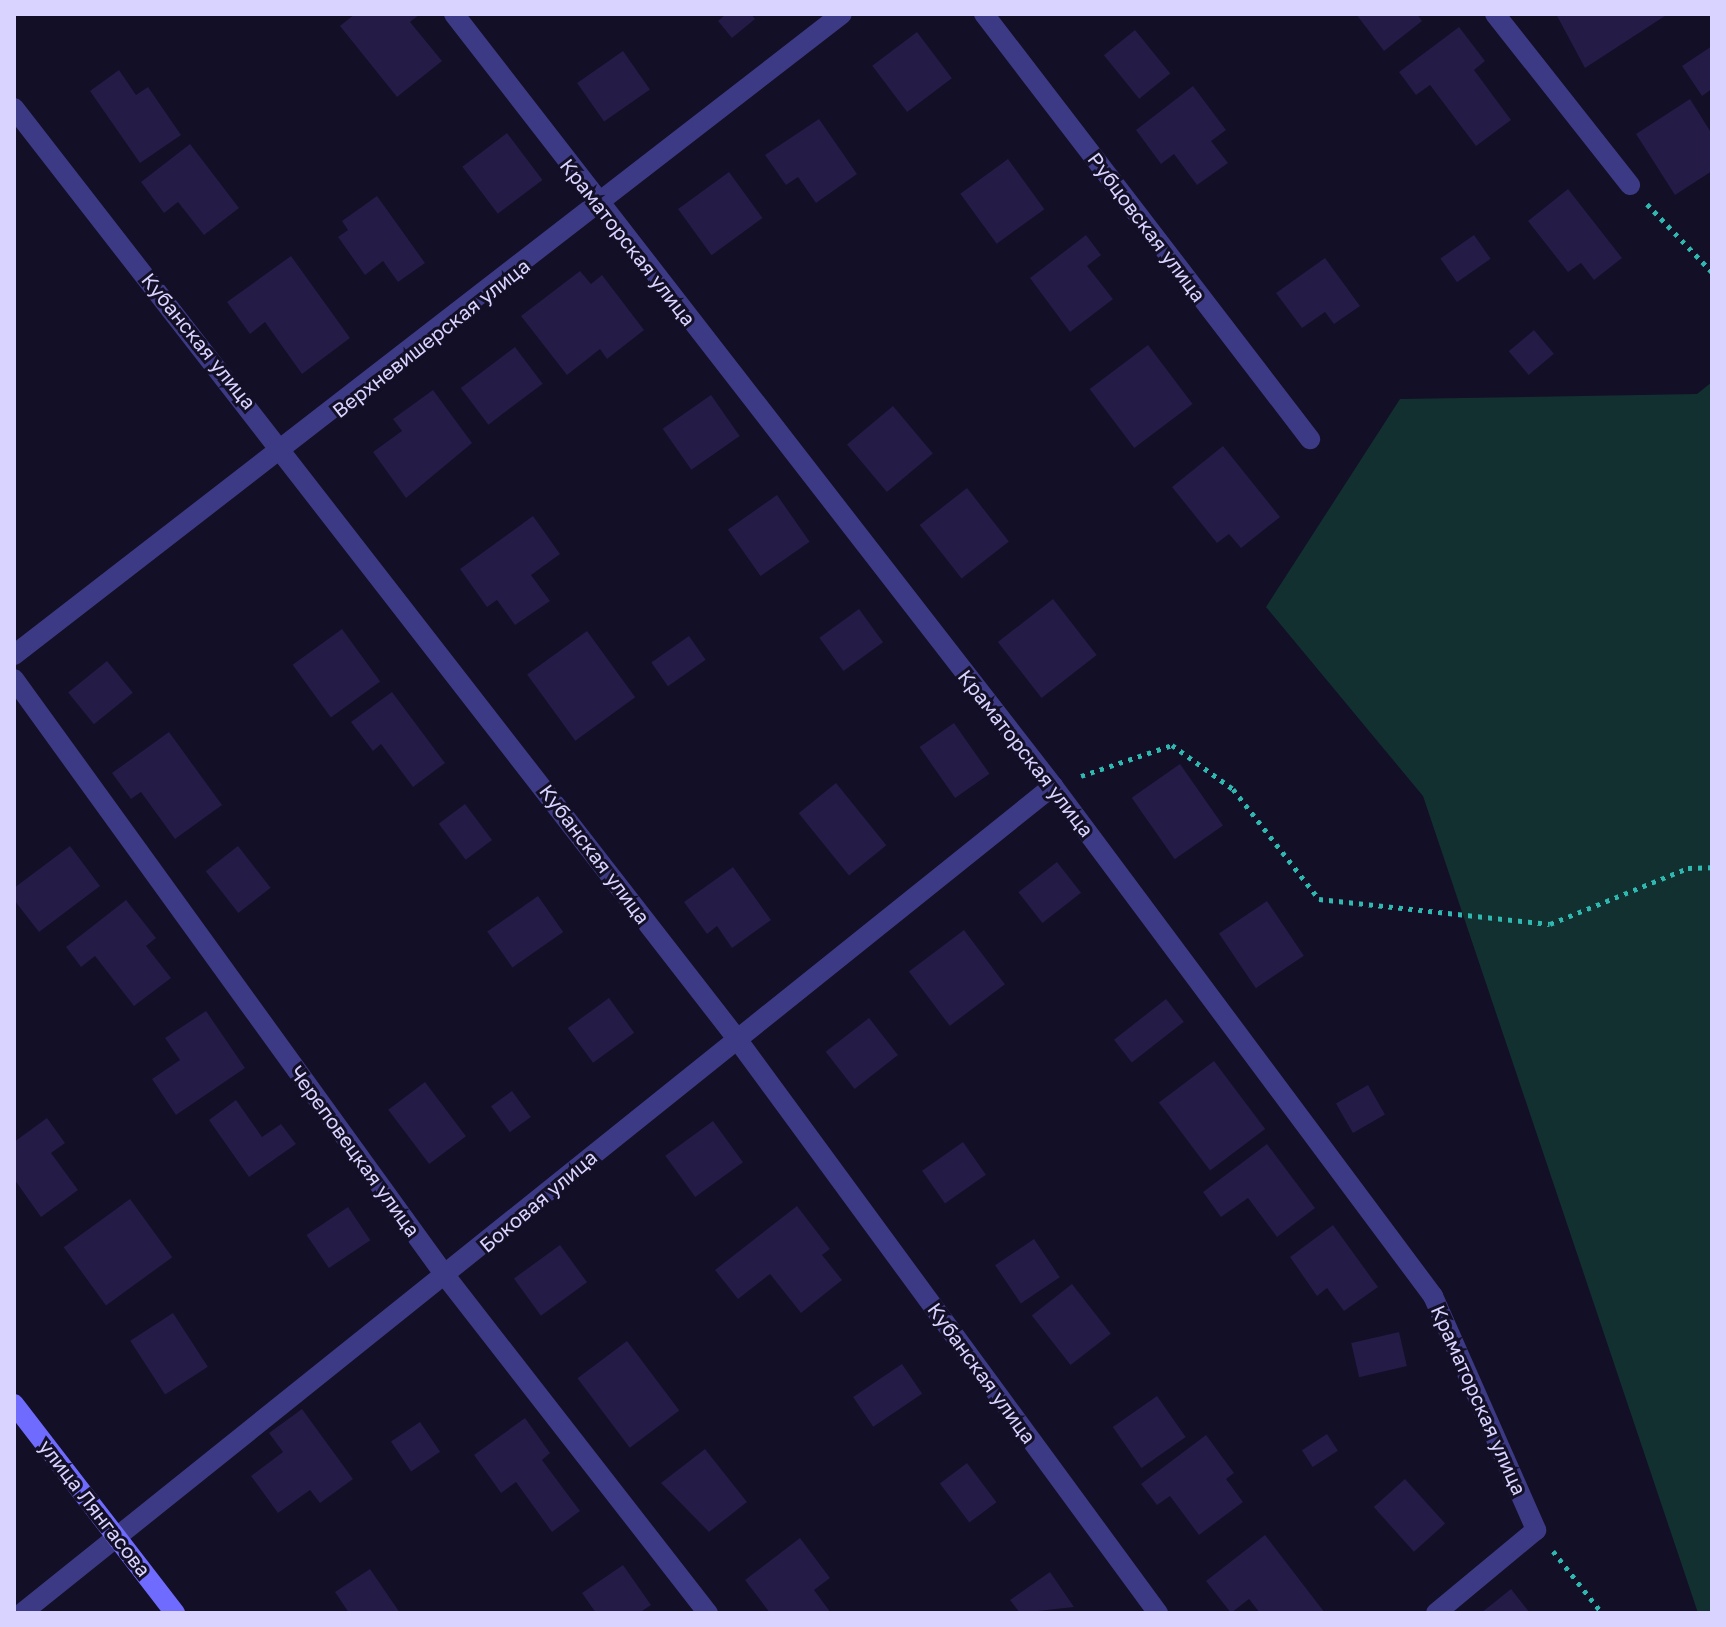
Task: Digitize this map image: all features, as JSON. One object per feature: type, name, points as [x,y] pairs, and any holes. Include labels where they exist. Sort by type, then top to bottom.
[{"type":"main road","name":"улица Лянгасова","points":[[14,1404],[175,1613]]},
{"type":"street","name":"Краматорская улица","points":[[454,14],[600,208],[1053,786],[1433,1296],[1536,1530]]},
{"type":"street","name":"Верхневишерская улица","points":[[14,655],[287,450],[600,208],[842,14]]},
{"type":"street","name":"Рубцовская улица","points":[[984,14],[1310,439]]},
{"type":"street","points":[[1495,14],[1630,185]]},
{"type":"street","name":"Кубанская улица","points":[[14,108],[287,450],[734,1035],[1158,1613]]},
{"type":"street","name":"Череповецкая улица","points":[[14,679],[447,1278],[708,1613]]},
{"type":"street","name":"Боковая улица","points":[[22,1613],[119,1540],[176,1487],[447,1278],[734,1035],[1053,786]]},
{"type":"street","points":[[1436,1613],[1536,1530]]},
{"type":"path","points":[[1630,185],[1712,272]]},
{"type":"path","points":[[1053,786],[1172,745],[1233,789],[1319,899],[1550,924],[1688,868],[1712,867]]},
{"type":"path","points":[[1536,1530],[1602,1613]]},
{"type":"green space","points":[[1712,382],[1712,1613],[1698,1613],[1423,796],[1266,607],[1400,399],[1697,394]]},
{"type":"building","points":[[355,14],[420,14],[410,22],[442,61],[397,97],[340,26]]},
{"type":"building","points":[[726,14],[751,14],[755,19],[732,38],[718,21]]},
{"type":"building","points":[[1356,14],[1417,14],[1422,21],[1384,51]]},
{"type":"building","points":[[1556,14],[1668,14],[1585,68]]},
{"type":"building","points":[[1459,27],[1485,61],[1474,70],[1511,120],[1476,146],[1430,85],[1416,95],[1399,72]]},
{"type":"building","points":[[1135,30],[1170,74],[1139,99],[1104,55]]},
{"type":"building","points":[[917,32],[952,78],[907,112],[872,66]]},
{"type":"building","points":[[1712,46],[1712,89],[1702,96],[1682,66]]},
{"type":"building","points":[[623,51],[650,90],[604,122],[577,83]]},
{"type":"building","points":[[119,70],[136,95],[148,87],[181,135],[140,163],[90,91]]},
{"type":"building","points":[[1193,86],[1226,130],[1211,141],[1228,163],[1197,185],[1174,154],[1161,164],[1136,130]]},
{"type":"building","points":[[1690,99],[1712,134],[1712,171],[1675,195],[1636,134]]},
{"type":"building","points":[[819,119],[857,174],[816,203],[798,177],[786,185],[765,155]]},
{"type":"building","points":[[507,133],[543,180],[498,214],[462,167]]},
{"type":"building","points":[[190,144],[239,208],[204,235],[178,202],[164,213],[141,182]]},
{"type":"building","points":[[1008,159],[1044,209],[997,244],[960,194]]},
{"type":"building","points":[[729,172],[763,218],[712,255],[678,209]]},
{"type":"building","points":[[1568,189],[1622,258],[1594,280],[1581,263],[1568,272],[1528,221]]},
{"type":"building","points":[[377,196],[425,263],[398,282],[383,261],[365,275],[338,237],[348,230],[342,221]]},
{"type":"building","points":[[1086,235],[1101,255],[1087,266],[1113,299],[1070,332],[1030,278]]},
{"type":"building","points":[[1474,235],[1491,259],[1457,282],[1440,259]]},
{"type":"building","points":[[291,256],[350,338],[302,374],[265,322],[250,334],[227,302]]},
{"type":"building","points":[[1325,258],[1360,306],[1334,324],[1325,312],[1302,328],[1276,293]]},
{"type":"building","points":[[580,271],[591,284],[602,275],[644,330],[607,359],[600,349],[567,375],[521,316]]},
{"type":"building","points":[[1534,330],[1554,354],[1529,375],[1509,351]]},
{"type":"building","points":[[1148,345],[1193,404],[1134,448],[1090,389]]},
{"type":"building","points":[[515,347],[543,384],[488,425],[461,388]]},
{"type":"building","points":[[433,390],[472,443],[406,498],[373,452],[402,431],[393,419]]},
{"type":"building","points":[[711,395],[740,436],[691,470],[663,429]]},
{"type":"building","points":[[893,406],[933,453],[887,492],[847,445]]},
{"type":"building","points":[[1223,446],[1280,517],[1241,548],[1229,534],[1217,543],[1172,487]]},
{"type":"building","points":[[967,488],[1009,542],[962,579],[920,525]]},
{"type":"building","points":[[777,495],[810,542],[761,576],[728,529]]},
{"type":"building","points":[[533,516],[560,554],[531,575],[550,601],[515,625],[497,600],[487,607],[460,569]]},
{"type":"building","points":[[1053,599],[1097,655],[1042,698],[998,642]]},
{"type":"building","points":[[859,609],[883,642],[843,671],[819,638]]},
{"type":"building","points":[[342,629],[380,682],[331,717],[293,665]]},
{"type":"building","points":[[587,631],[635,697],[575,741],[527,674]]},
{"type":"building","points":[[689,636],[706,660],[668,686],[651,662]]},
{"type":"building","points":[[107,661],[133,693],[94,724],[68,692]]},
{"type":"building","points":[[392,692],[445,763],[413,787],[381,744],[373,751],[351,722]]},
{"type":"building","points":[[954,723],[990,774],[955,798],[920,747]]},
{"type":"building","points":[[169,732],[222,805],[175,839],[141,792],[131,799],[112,773]]},
{"type":"building","points":[[1180,764],[1223,825],[1175,859],[1132,798]]},
{"type":"building","points":[[836,783],[886,845],[849,875],[799,813]]},
{"type":"building","points":[[465,804],[492,840],[466,860],[439,824]]},
{"type":"building","points":[[70,846],[100,886],[39,932],[14,900],[14,888]]},
{"type":"building","points":[[238,846],[271,888],[238,913],[206,871]]},
{"type":"building","points":[[1057,862],[1081,893],[1042,923],[1018,892]]},
{"type":"building","points":[[733,867],[771,920],[732,948],[717,926],[707,934],[684,902]]},
{"type":"building","points":[[538,896],[563,932],[512,968],[487,932]]},
{"type":"building","points":[[126,900],[156,938],[146,946],[171,978],[134,1006],[95,956],[81,967],[66,947]]},
{"type":"building","points":[[1267,901],[1304,956],[1256,988],[1219,933]]},
{"type":"building","points":[[964,930],[1005,984],[950,1026],[909,972]]},
{"type":"building","points":[[609,998],[634,1033],[593,1063],[568,1028]]},
{"type":"building","points":[[1166,999],[1184,1022],[1132,1062],[1114,1040]]},
{"type":"building","points":[[206,1011],[245,1068],[176,1115],[152,1079],[180,1060],[165,1038]]},
{"type":"building","points":[[869,1018],[898,1055],[855,1089],[826,1052]]},
{"type":"building","points":[[1214,1061],[1265,1129],[1210,1170],[1159,1103]]},
{"type":"building","points":[[425,1082],[466,1136],[429,1164],[388,1110]]},
{"type":"building","points":[[1368,1085],[1385,1114],[1353,1133],[1336,1104]]},
{"type":"building","points":[[512,1091],[531,1117],[510,1132],[491,1106]]},
{"type":"building","points":[[236,1100],[262,1137],[281,1124],[296,1144],[249,1177],[209,1120]]},
{"type":"building","points":[[47,1118],[65,1143],[51,1153],[78,1190],[41,1217],[14,1179],[14,1142]]},
{"type":"building","points":[[713,1121],[743,1162],[695,1197],[665,1156]]},
{"type":"building","points":[[963,1142],[986,1175],[945,1203],[922,1171]]},
{"type":"building","points":[[1267,1144],[1315,1208],[1277,1237],[1248,1198],[1221,1217],[1203,1192]]},
{"type":"building","points":[[130,1199],[172,1257],[106,1305],[64,1247]]},
{"type":"building","points":[[797,1206],[830,1249],[822,1255],[842,1280],[801,1313],[770,1274],[738,1299],[715,1270]]},
{"type":"building","points":[[348,1207],[370,1240],[329,1268],[307,1235]]},
{"type":"building","points":[[1333,1225],[1378,1287],[1344,1311],[1327,1288],[1317,1296],[1290,1257]]},
{"type":"building","points":[[1034,1239],[1060,1277],[1021,1303],[995,1265]]},
{"type":"building","points":[[560,1245],[587,1282],[541,1316],[514,1279]]},
{"type":"building","points":[[1072,1284],[1111,1334],[1071,1365],[1032,1315]]},
{"type":"building","points":[[173,1313],[208,1367],[165,1394],[130,1341]]},
{"type":"building","points":[[1399,1332],[1407,1366],[1359,1377],[1351,1343]]},
{"type":"building","points":[[627,1341],[679,1410],[630,1448],[577,1378]]},
{"type":"building","points":[[902,1364],[922,1394],[873,1427],[853,1397]]},
{"type":"building","points":[[1157,1396],[1186,1437],[1141,1468],[1113,1427]]},
{"type":"building","points":[[302,1409],[353,1479],[320,1503],[310,1490],[278,1513],[251,1476],[283,1452],[269,1433]]},
{"type":"building","points":[[525,1418],[550,1453],[542,1460],[580,1511],[552,1532],[516,1482],[501,1493],[474,1455]]},
{"type":"building","points":[[420,1422],[440,1452],[411,1471],[391,1442]]},
{"type":"building","points":[[1327,1434],[1338,1451],[1313,1467],[1302,1450]]},
{"type":"building","points":[[1206,1435],[1234,1473],[1226,1479],[1243,1502],[1199,1535],[1170,1496],[1157,1505],[1141,1484]]},
{"type":"building","points":[[705,1449],[747,1502],[709,1532],[661,1483]]},
{"type":"building","points":[[967,1463],[996,1502],[969,1523],[940,1483]]},
{"type":"building","points":[[1405,1479],[1445,1524],[1414,1552],[1374,1507]]},
{"type":"building","points":[[1265,1535],[1325,1613],[1260,1613],[1249,1599],[1231,1613],[1206,1581]]},
{"type":"building","points":[[800,1538],[830,1578],[814,1590],[831,1613],[770,1613],[745,1580]]},
{"type":"building","points":[[623,1565],[651,1605],[639,1613],[596,1613],[582,1593]]},
{"type":"building","points":[[370,1569],[400,1613],[349,1613],[335,1592]]},
{"type":"building","points":[[1050,1572],[1074,1607],[1020,1613],[1010,1600]]},
{"type":"building","points":[[1511,1589],[1530,1613],[1481,1613]]}]
